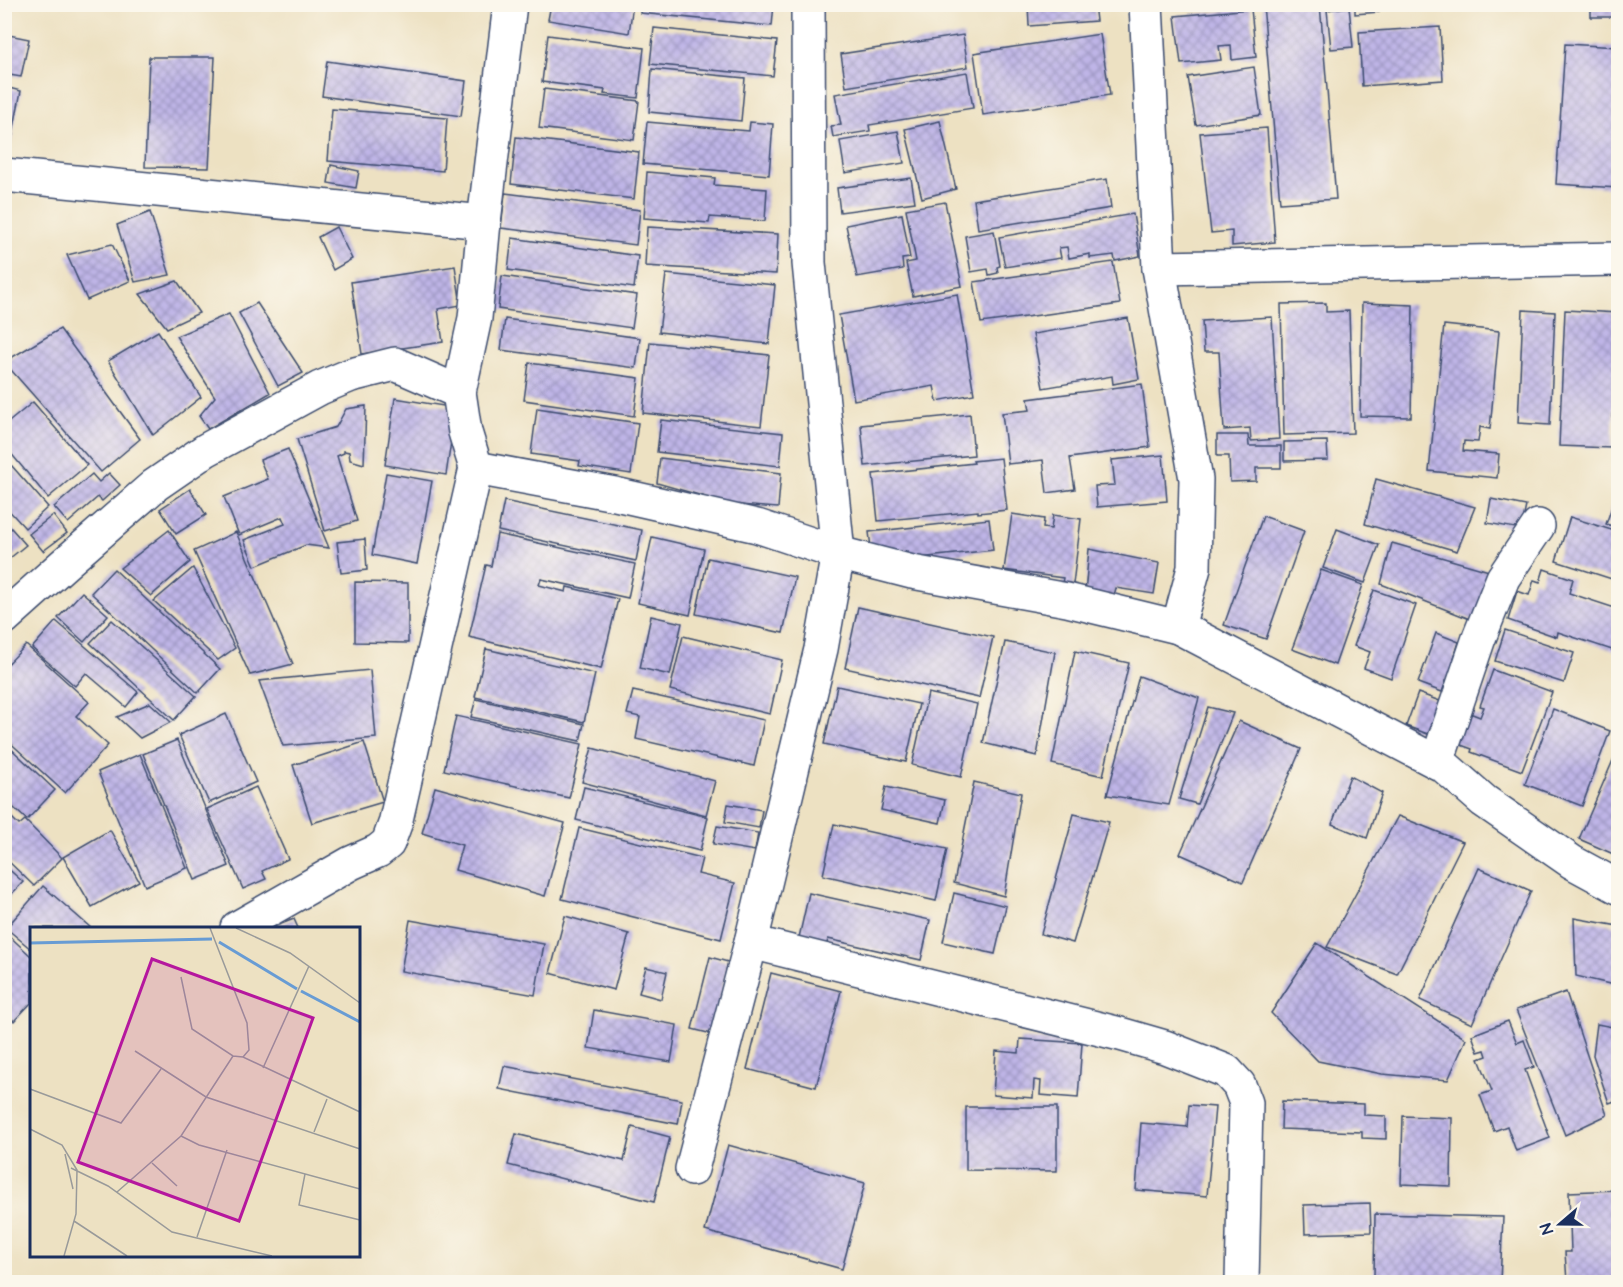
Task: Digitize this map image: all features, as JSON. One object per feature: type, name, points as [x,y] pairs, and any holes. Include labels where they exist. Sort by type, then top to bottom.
[{"type":"street","points":[[239,927],[351,863],[378,851],[388,843],[398,813],[476,468],[465,432],[459,392],[475,318],[483,222],[510,4]]},
{"type":"street","points":[[693,1170],[751,942],[821,649],[838,553],[809,263],[808,4]]},
{"type":"street","points":[[1146,4],[1159,268],[1196,479],[1194,568],[1178,627]]},
{"type":"street","points":[[4,175],[483,222]]},
{"type":"street","points":[[1159,268],[1618,259]]},
{"type":"street","points":[[4,618],[155,485],[206,450],[320,388],[351,375],[395,364],[459,392]]},
{"type":"street","points":[[476,468],[615,494],[757,526],[838,553],[912,572],[1067,600],[1178,627],[1444,766],[1484,801],[1572,862],[1618,887]]},
{"type":"street","points":[[1437,762],[1479,638],[1503,578],[1538,526]]},
{"type":"street","points":[[751,942],[1131,1037],[1196,1058],[1226,1071],[1239,1085],[1246,1103],[1242,1282]]},
{"type":"building","points":[[551,4],[633,4],[629,33],[548,20]]},
{"type":"building","points":[[640,4],[774,4],[772,26],[640,13]]},
{"type":"building","points":[[1028,4],[1094,4],[1096,21],[1029,26]]},
{"type":"building","points":[[1263,4],[1320,4],[1336,199],[1280,203]]},
{"type":"building","points":[[1355,4],[1378,4],[1379,12],[1355,14]]},
{"type":"building","points":[[1591,4],[1618,4],[1618,17],[1591,17]]},
{"type":"building","points":[[1349,7],[1353,47],[1331,49],[1327,10]]},
{"type":"building","points":[[1251,9],[1256,57],[1232,60],[1231,45],[1219,46],[1221,60],[1181,64],[1175,16]]},
{"type":"building","points":[[1440,27],[1443,80],[1362,86],[1359,32]]},
{"type":"building","points":[[654,28],[777,41],[773,76],[650,64]]},
{"type":"building","points":[[4,34],[29,39],[21,77],[4,74]]},
{"type":"building","points":[[1100,34],[1110,95],[983,115],[974,53]]},
{"type":"building","points":[[548,35],[644,48],[638,98],[604,94],[605,90],[542,82]]},
{"type":"building","points":[[963,35],[968,67],[846,87],[841,54]]},
{"type":"building","points":[[1565,44],[1618,47],[1618,188],[1556,184]]},
{"type":"building","points":[[149,57],[215,57],[209,168],[145,167]]},
{"type":"building","points":[[327,61],[466,81],[461,116],[322,96]]},
{"type":"building","points":[[1254,67],[1261,115],[1196,125],[1188,77]]},
{"type":"building","points":[[652,69],[745,78],[741,121],[649,112]]},
{"type":"building","points":[[967,72],[973,108],[869,125],[870,131],[833,137],[831,126],[841,125],[835,94]]},
{"type":"building","points":[[5,87],[21,91],[7,164],[5,163]]},
{"type":"building","points":[[544,89],[639,101],[634,140],[539,128]]},
{"type":"building","points":[[332,109],[447,118],[443,171],[328,161]]},
{"type":"building","points":[[940,121],[956,189],[922,198],[905,129]]},
{"type":"building","points":[[647,122],[749,131],[750,122],[773,124],[769,175],[643,164]]},
{"type":"building","points":[[1267,128],[1275,242],[1232,246],[1232,231],[1211,233],[1200,133]]},
{"type":"building","points":[[898,131],[904,163],[845,173],[840,141]]},
{"type":"building","points":[[516,137],[639,152],[634,199],[511,184]]},
{"type":"building","points":[[331,165],[359,171],[356,188],[328,183]]},
{"type":"building","points":[[647,172],[715,178],[714,185],[767,189],[765,221],[710,217],[709,223],[644,218]]},
{"type":"building","points":[[911,178],[915,202],[840,212],[837,188]]},
{"type":"building","points":[[1107,179],[1111,208],[978,229],[974,200]]},
{"type":"building","points":[[505,193],[640,210],[636,245],[501,228]]},
{"type":"building","points":[[945,202],[962,286],[913,296],[906,263],[916,261],[906,209]]},
{"type":"building","points":[[150,212],[170,275],[135,282],[117,225]]},
{"type":"building","points":[[902,214],[910,258],[902,259],[903,269],[857,277],[846,225]]},
{"type":"building","points":[[1133,214],[1140,256],[1115,261],[1114,255],[1090,258],[1090,254],[1069,258],[1067,247],[1059,248],[1061,258],[1005,267],[999,237]]},
{"type":"building","points":[[336,227],[352,259],[333,270],[318,237]]},
{"type":"building","points":[[647,227],[778,234],[776,274],[645,266]]},
{"type":"building","points":[[994,231],[1000,266],[997,267],[998,273],[989,275],[988,269],[971,272],[965,236]]},
{"type":"building","points":[[512,238],[638,256],[634,288],[508,270]]},
{"type":"building","points":[[112,244],[130,281],[87,300],[67,255]]},
{"type":"building","points":[[1113,262],[1120,304],[981,323],[974,282]]},
{"type":"building","points":[[455,266],[461,305],[438,309],[443,342],[362,354],[351,282]]},
{"type":"building","points":[[666,274],[775,285],[769,344],[659,332]]},
{"type":"building","points":[[502,276],[637,295],[632,328],[498,309]]},
{"type":"building","points":[[177,281],[199,313],[167,328],[140,294]]},
{"type":"building","points":[[957,294],[974,394],[937,401],[934,386],[854,400],[839,315]]},
{"type":"building","points":[[257,303],[303,373],[278,386],[239,313]]},
{"type":"building","points":[[1326,303],[1326,312],[1349,311],[1353,433],[1284,435],[1281,304]]},
{"type":"building","points":[[1362,303],[1413,305],[1411,417],[1360,416]]},
{"type":"building","points":[[1523,310],[1555,312],[1550,425],[1518,423]]},
{"type":"building","points":[[1565,310],[1618,313],[1612,448],[1559,446]]},
{"type":"building","points":[[229,314],[270,393],[208,429],[199,416],[215,397],[176,336]]},
{"type":"building","points":[[1272,317],[1279,439],[1251,441],[1250,428],[1224,430],[1219,352],[1204,352],[1202,321]]},
{"type":"building","points":[[1128,318],[1139,379],[1113,384],[1112,376],[1043,388],[1033,334]]},
{"type":"building","points":[[505,319],[640,338],[636,368],[501,350]]},
{"type":"building","points":[[1444,325],[1499,331],[1490,429],[1480,427],[1478,442],[1464,441],[1463,451],[1499,454],[1497,478],[1429,471]]},
{"type":"building","points":[[60,329],[140,439],[101,472],[4,362]]},
{"type":"building","points":[[158,331],[201,397],[153,435],[108,361]]},
{"type":"building","points":[[650,342],[769,355],[761,426],[643,413]]},
{"type":"building","points":[[529,363],[639,378],[634,416],[524,400]]},
{"type":"building","points":[[1142,384],[1150,447],[1070,458],[1075,489],[1047,493],[1043,460],[1008,464],[1002,413],[1030,410],[1028,399]]},
{"type":"building","points":[[395,398],[456,408],[446,475],[385,465]]},
{"type":"building","points":[[33,402],[87,465],[48,498],[4,445],[4,426]]},
{"type":"building","points":[[366,406],[364,464],[350,460],[349,452],[344,451],[337,456],[357,521],[325,531],[297,439],[336,427],[346,409]]},
{"type":"building","points":[[537,408],[638,423],[631,474],[579,466],[580,461],[531,454]]},
{"type":"building","points":[[970,414],[974,455],[865,466],[861,425]]},
{"type":"building","points":[[661,420],[783,433],[780,466],[657,452]]},
{"type":"building","points":[[1217,435],[1248,435],[1249,446],[1281,446],[1281,468],[1256,468],[1256,481],[1230,482],[1229,456],[1217,456]]},
{"type":"building","points":[[1327,441],[1328,460],[1284,461],[1284,442]]},
{"type":"building","points":[[288,449],[329,548],[306,545],[255,566],[244,540],[285,524],[282,517],[239,535],[224,497],[268,479],[260,460]]},
{"type":"building","points":[[1163,455],[1167,501],[1097,507],[1095,486],[1115,485],[1112,460]]},
{"type":"building","points":[[4,457],[48,507],[25,528],[4,505]]},
{"type":"building","points":[[660,458],[781,473],[778,508],[702,502],[703,496],[657,483]]},
{"type":"building","points":[[1001,458],[1007,510],[878,521],[873,474]]},
{"type":"building","points":[[109,473],[120,485],[102,501],[98,497],[68,523],[54,507],[92,474],[99,482]]},
{"type":"building","points":[[386,473],[432,481],[417,564],[372,555]]},
{"type":"building","points":[[1376,479],[1475,507],[1457,551],[1365,524]]},
{"type":"building","points":[[190,489],[206,515],[176,534],[160,509]]},
{"type":"building","points":[[1491,499],[1526,506],[1521,529],[1487,523]]},
{"type":"building","points":[[504,501],[642,530],[636,561],[498,531]]},
{"type":"building","points":[[1614,501],[1618,503],[1618,528],[1606,524]]},
{"type":"building","points":[[1012,514],[1044,519],[1043,528],[1051,529],[1053,515],[1081,519],[1072,592],[1061,590],[1063,578],[1004,570]]},
{"type":"building","points":[[53,515],[67,533],[43,551],[29,534]]},
{"type":"building","points":[[1263,516],[1304,531],[1266,639],[1224,625]]},
{"type":"building","points":[[1570,517],[1618,532],[1618,581],[1556,561]]},
{"type":"building","points":[[989,519],[993,550],[909,559],[908,551],[872,555],[869,532]]},
{"type":"building","points":[[4,520],[26,545],[4,563]]},
{"type":"building","points":[[1337,529],[1379,545],[1365,583],[1323,568]]},
{"type":"building","points":[[169,530],[190,562],[151,596],[120,568]]},
{"type":"building","points":[[236,532],[293,664],[250,675],[194,551]]},
{"type":"building","points":[[497,534],[635,564],[628,598],[541,579],[539,585],[566,592],[567,587],[618,599],[601,669],[469,637],[486,565],[491,566]]},
{"type":"building","points":[[652,537],[704,549],[690,615],[638,603]]},
{"type":"building","points":[[365,539],[367,570],[341,573],[337,542]]},
{"type":"building","points":[[1392,543],[1496,573],[1480,623],[1381,584]]},
{"type":"building","points":[[1089,549],[1159,563],[1154,594],[1116,588],[1113,599],[1085,593]]},
{"type":"building","points":[[708,558],[795,577],[783,633],[696,614]]},
{"type":"building","points":[[193,568],[235,648],[218,660],[154,601]]},
{"type":"building","points":[[114,569],[220,669],[198,693],[91,593]]},
{"type":"building","points":[[1544,569],[1573,579],[1569,593],[1618,609],[1618,652],[1558,632],[1557,637],[1508,620],[1517,591],[1529,595],[1534,580],[1540,582]]},
{"type":"building","points":[[1321,570],[1363,585],[1335,665],[1292,649]]},
{"type":"building","points":[[355,582],[408,583],[408,643],[355,642]]},
{"type":"building","points":[[1374,590],[1416,605],[1391,678],[1364,668],[1370,652],[1354,646]]},
{"type":"building","points":[[82,592],[108,615],[84,642],[58,618]]},
{"type":"building","points":[[858,607],[993,637],[979,698],[845,668]]},
{"type":"building","points":[[651,616],[682,623],[670,675],[640,668]]},
{"type":"building","points":[[112,620],[196,696],[174,720],[90,643]]},
{"type":"building","points":[[56,621],[138,692],[126,707],[86,673],[75,686],[32,648]]},
{"type":"building","points":[[1505,630],[1574,653],[1564,683],[1495,661]]},
{"type":"building","points":[[1436,633],[1459,642],[1454,658],[1466,663],[1458,686],[1446,681],[1442,692],[1418,683]]},
{"type":"building","points":[[683,636],[782,660],[770,714],[670,690]]},
{"type":"building","points":[[1005,642],[1055,652],[1037,756],[983,743]]},
{"type":"building","points":[[26,645],[89,702],[76,716],[108,745],[65,793],[4,737],[4,668]]},
{"type":"building","points":[[486,649],[595,674],[584,722],[475,697]]},
{"type":"building","points":[[1075,651],[1129,663],[1103,776],[1052,764]]},
{"type":"building","points":[[370,670],[376,738],[283,746],[259,681]]},
{"type":"building","points":[[1493,670],[1552,692],[1522,771],[1471,752],[1472,749],[1450,741],[1462,710],[1480,717],[1484,707],[1480,706]]},
{"type":"building","points":[[1139,676],[1199,698],[1169,805],[1107,795]]},
{"type":"building","points":[[837,686],[919,704],[906,762],[824,744]]},
{"type":"building","points":[[633,691],[764,720],[754,766],[636,739],[640,717],[627,714]]},
{"type":"building","points":[[928,693],[977,704],[961,777],[912,765]]},
{"type":"building","points":[[1418,693],[1448,704],[1436,737],[1406,726]]},
{"type":"building","points":[[476,699],[584,724],[580,741],[471,717]]},
{"type":"building","points":[[150,703],[171,722],[140,738],[117,717]]},
{"type":"building","points":[[1208,707],[1233,713],[1197,804],[1179,799]]},
{"type":"building","points":[[1553,709],[1610,731],[1582,806],[1525,784]]},
{"type":"building","points":[[226,714],[256,782],[209,803],[179,735]]},
{"type":"building","points":[[456,716],[582,744],[569,798],[444,770]]},
{"type":"building","points":[[1239,721],[1301,749],[1243,882],[1180,854]]},
{"type":"building","points":[[177,740],[229,866],[195,880],[143,754]]},
{"type":"building","points":[[4,742],[55,790],[27,820],[4,799]]},
{"type":"building","points":[[364,742],[383,802],[312,823],[293,765]]},
{"type":"building","points":[[592,748],[715,781],[706,815],[582,782]]},
{"type":"building","points":[[140,754],[187,868],[145,886],[98,772]]},
{"type":"building","points":[[1614,758],[1618,760],[1618,856],[1579,839]]},
{"type":"building","points":[[1350,776],[1382,793],[1367,838],[1332,824]]},
{"type":"building","points":[[974,782],[1021,793],[1004,896],[954,883]]},
{"type":"building","points":[[256,787],[288,859],[262,871],[266,879],[243,889],[207,809]]},
{"type":"building","points":[[435,787],[565,823],[545,896],[455,870],[462,845],[422,833]]},
{"type":"building","points":[[584,787],[708,817],[700,851],[576,820]]},
{"type":"building","points":[[886,787],[945,800],[940,823],[881,810]]},
{"type":"building","points":[[728,804],[762,810],[759,828],[725,822]]},
{"type":"building","points":[[4,810],[19,825],[25,820],[62,858],[34,886],[4,857]]},
{"type":"building","points":[[1074,814],[1109,822],[1073,943],[1041,934]]},
{"type":"building","points":[[1398,816],[1463,842],[1397,974],[1327,947]]},
{"type":"building","points":[[834,824],[947,849],[936,901],[823,875]]},
{"type":"building","points":[[717,826],[758,833],[755,851],[713,844]]},
{"type":"building","points":[[579,828],[702,858],[698,874],[735,883],[721,939],[562,899]]},
{"type":"building","points":[[110,830],[139,881],[92,907],[63,857]]},
{"type":"building","points":[[4,865],[23,882],[4,902]]},
{"type":"building","points":[[1479,868],[1531,891],[1472,1024],[1420,1000]]},
{"type":"building","points":[[43,886],[90,927],[30,927],[30,948],[6,928]]},
{"type":"building","points":[[809,893],[930,920],[921,960],[828,939],[826,948],[798,942]]},
{"type":"building","points":[[954,893],[1006,906],[995,954],[943,942]]},
{"type":"building","points":[[565,916],[629,934],[614,990],[550,973]]},
{"type":"building","points":[[1574,918],[1618,926],[1618,986],[1576,976]]},
{"type":"building","points":[[294,919],[298,927],[274,927]]},
{"type":"building","points":[[410,920],[544,944],[535,995],[401,971]]},
{"type":"building","points":[[5,932],[30,955],[30,1004],[14,1021],[5,1012]]},
{"type":"building","points":[[1317,943],[1466,1039],[1448,1080],[1382,1074],[1318,1061],[1271,1013]]},
{"type":"building","points":[[710,957],[728,962],[712,1034],[692,1029]]},
{"type":"building","points":[[646,967],[667,972],[661,999],[639,993]]},
{"type":"building","points":[[771,973],[841,991],[816,1087],[747,1069]]},
{"type":"building","points":[[1566,992],[1607,1115],[1565,1135],[1516,1010]]},
{"type":"building","points":[[594,1010],[677,1025],[671,1062],[588,1048]]},
{"type":"building","points":[[1508,1021],[1517,1043],[1524,1040],[1534,1067],[1525,1070],[1550,1138],[1516,1151],[1507,1126],[1494,1131],[1480,1095],[1492,1091],[1479,1059],[1487,1056],[1485,1050],[1478,1052],[1472,1035]]},
{"type":"building","points":[[1597,1024],[1618,1028],[1618,1100],[1609,1103],[1593,1055]]},
{"type":"building","points":[[1020,1039],[1082,1043],[1078,1098],[1040,1095],[1041,1081],[1034,1080],[1033,1098],[993,1095],[996,1051],[1019,1053]]},
{"type":"building","points":[[504,1066],[682,1100],[678,1124],[499,1089]]},
{"type":"building","points":[[1282,1101],[1364,1104],[1364,1115],[1386,1116],[1386,1139],[1362,1138],[1362,1132],[1281,1129]]},
{"type":"building","points":[[1189,1105],[1215,1107],[1207,1196],[1136,1190],[1141,1123],[1187,1127]]},
{"type":"building","points":[[966,1107],[1057,1107],[1057,1171],[966,1170]]},
{"type":"building","points":[[1403,1116],[1452,1118],[1451,1186],[1401,1184]]},
{"type":"building","points":[[632,1127],[670,1137],[654,1202],[508,1165],[516,1134],[624,1161]]},
{"type":"building","points":[[728,1145],[865,1183],[842,1269],[705,1231]]},
{"type":"building","points":[[1618,1190],[1618,1282],[1567,1282],[1565,1252],[1571,1252],[1569,1192]]},
{"type":"building","points":[[1370,1203],[1371,1232],[1305,1234],[1304,1205]]},
{"type":"building","points":[[1375,1214],[1503,1217],[1500,1282],[1374,1277]]}]
